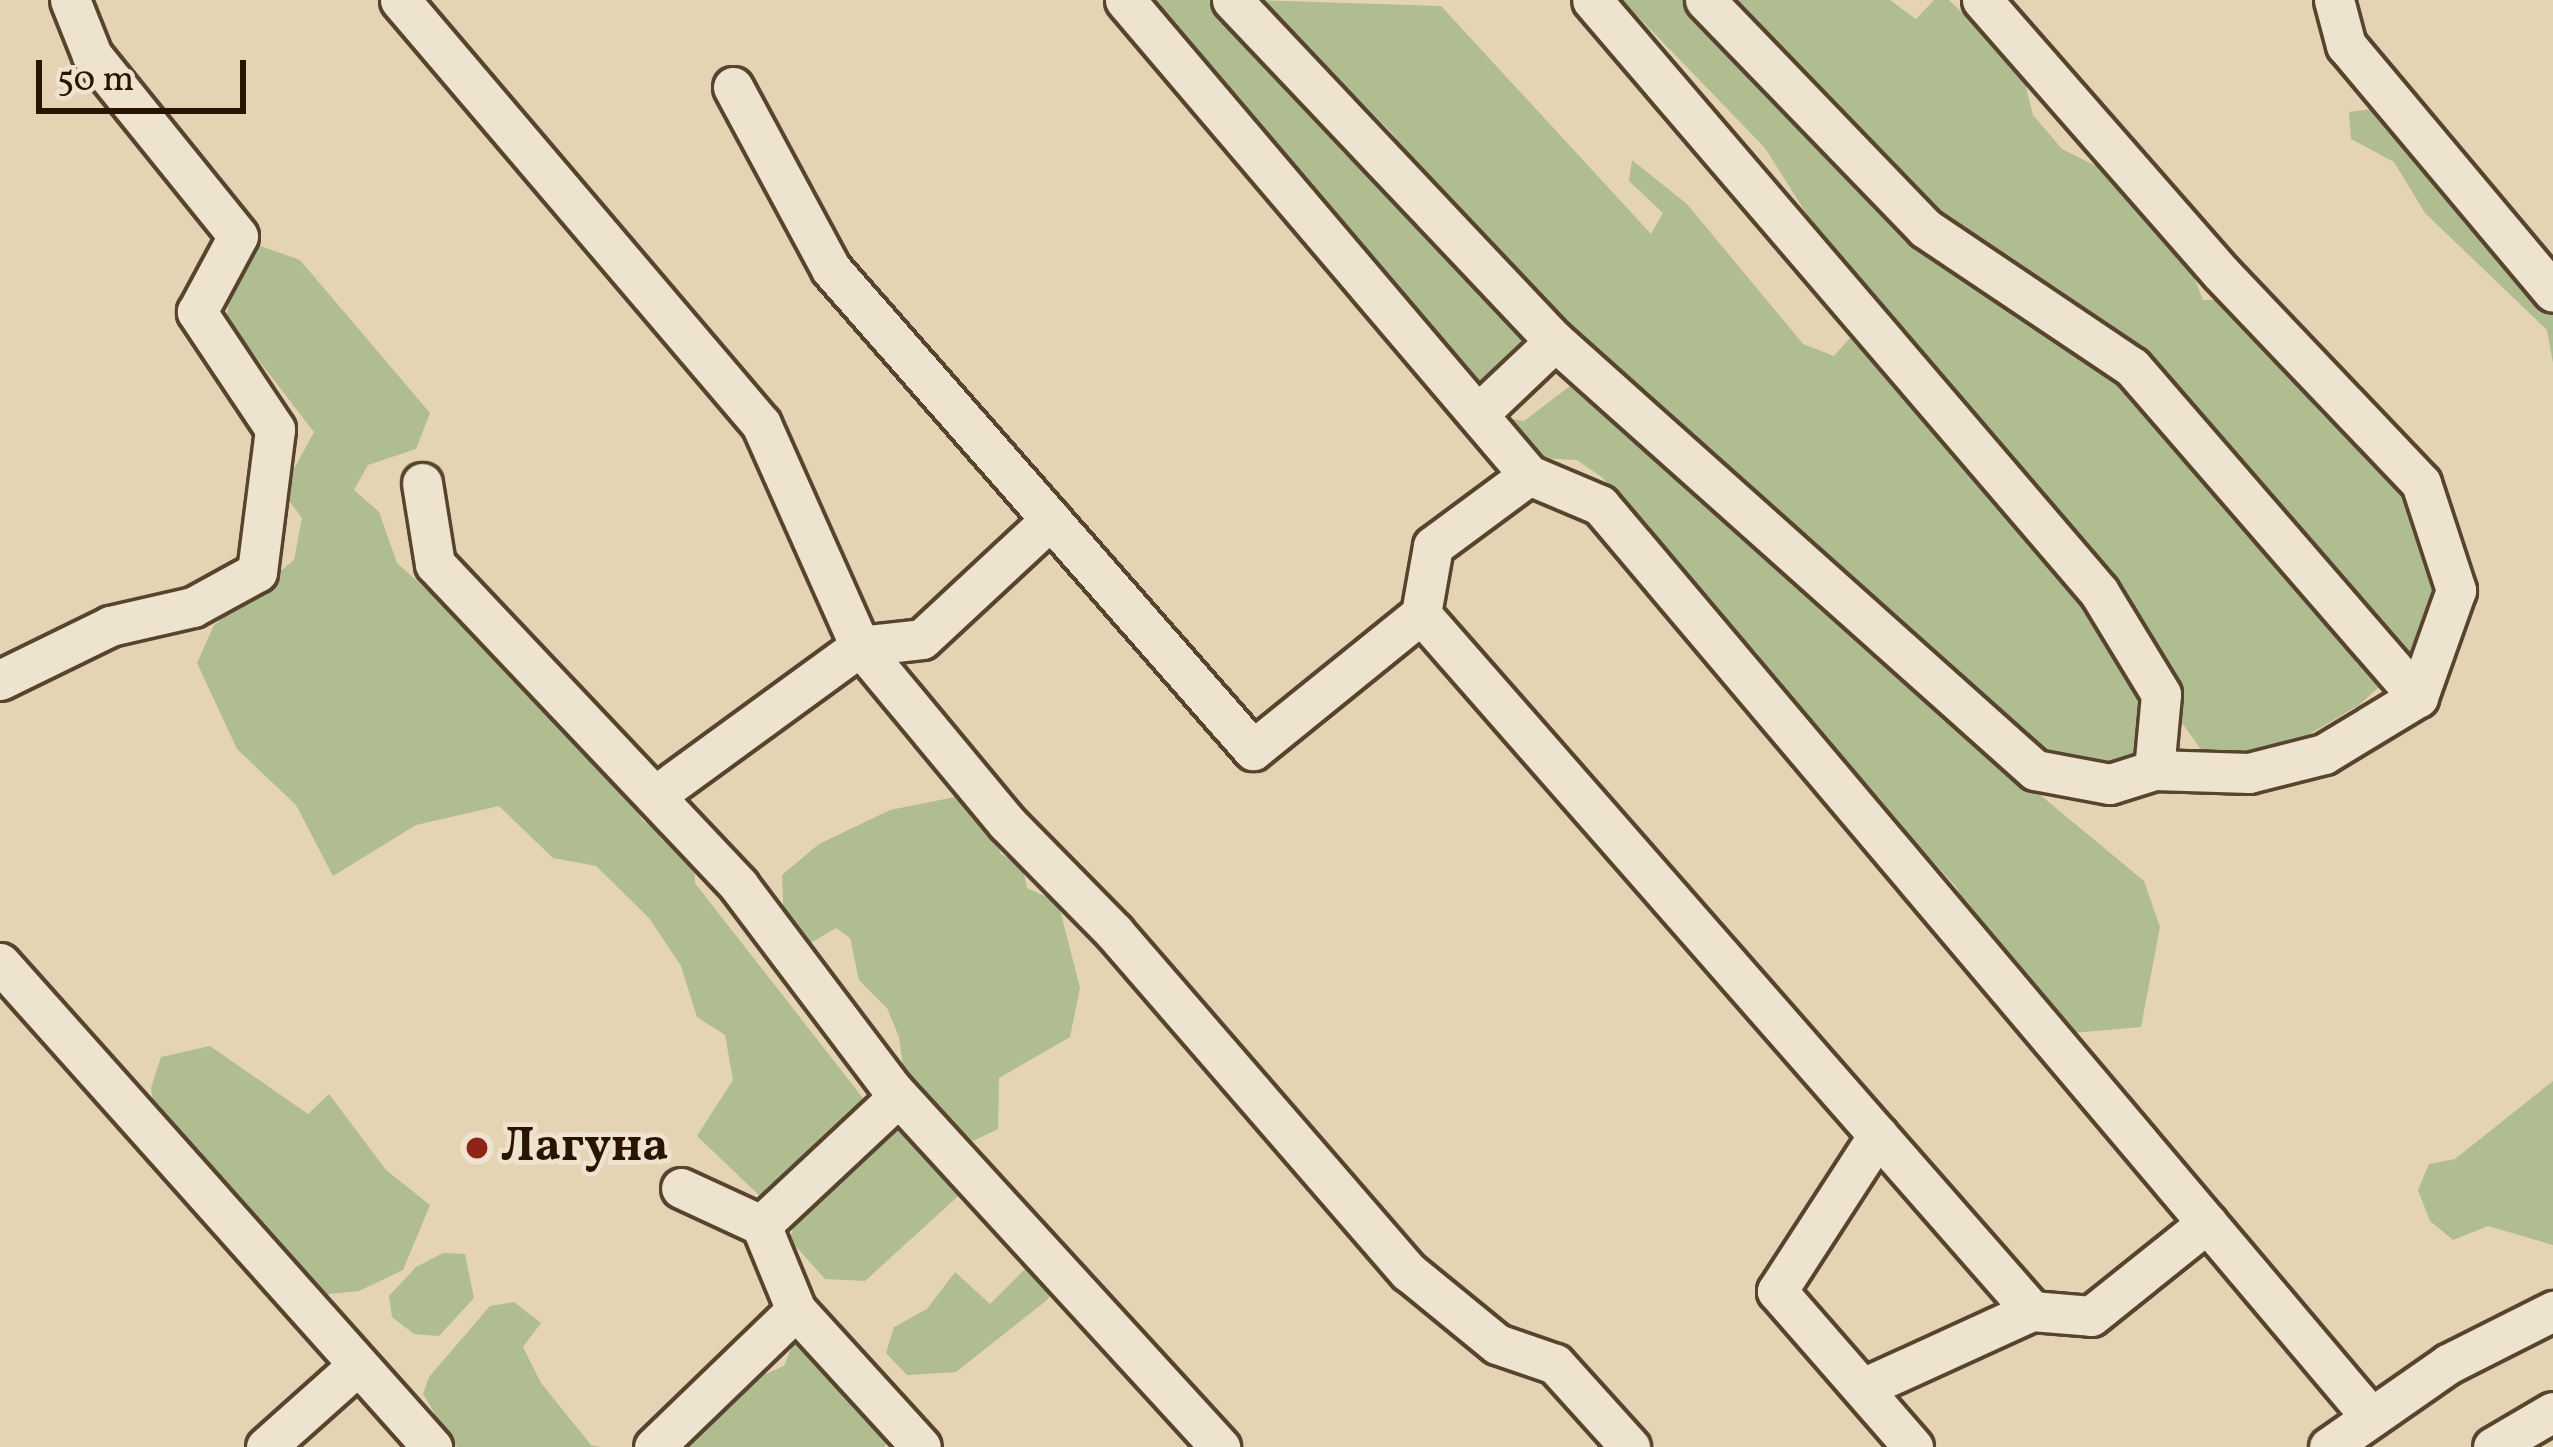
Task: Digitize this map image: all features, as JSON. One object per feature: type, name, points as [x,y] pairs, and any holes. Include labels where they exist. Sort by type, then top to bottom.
[{"type":"street","points":[[0,680],[110,626],[193,608],[257,572],[275,429],[196,311],[238,236],[92,55],[70,0]]},
{"type":"street","points":[[400,0],[761,424],[860,646],[1007,823],[1114,932],[1409,1272],[1498,1344],[1555,1364],[1630,1447]]},
{"type":"street","points":[[1125,0],[1529,475],[1600,505],[2207,1223],[2346,1437],[2448,1364],[2553,1311]]},
{"type":"street","points":[[1232,0],[1555,341],[2035,770],[2110,784],[2154,770],[2249,773],[2324,754],[2418,697],[2456,590],[2421,483],[2221,273],[1982,0]]},
{"type":"street","points":[[1592,0],[2099,592],[2161,694],[2154,770]]},
{"type":"street","points":[[1706,0],[1924,228],[2132,367],[2418,697]]},
{"type":"street","points":[[2334,0],[2347,45],[2553,292]]},
{"type":"street","points":[[733,87],[831,269],[1253,750],[1421,614],[1433,546],[1529,475]]},
{"type":"street","points":[[1478,414],[1555,341]]},
{"type":"street","points":[[422,483],[435,564],[739,886],[898,1097],[761,1225]]},
{"type":"street","points":[[656,795],[860,646],[922,639],[1051,519]]},
{"type":"street","points":[[1421,614],[2032,1311]]},
{"type":"street","points":[[0,963],[432,1447]]},
{"type":"street","points":[[892,1089],[1220,1447]]},
{"type":"street","points":[[1878,1135],[1777,1291],[1865,1387],[1912,1447]]},
{"type":"street","points":[[681,1188],[761,1225],[796,1310],[922,1447]]},
{"type":"street","points":[[1865,1387],[2032,1311],[2091,1316],[2207,1223]]},
{"type":"street","points":[[654,1447],[796,1310]]},
{"type":"street","points":[[266,1447],[358,1364]]},
{"type":"street","points":[[2493,1447],[2553,1412]]},
{"type":"green space","points":[[1129,0],[1232,0],[1541,335],[1474,397]]},
{"type":"green space","points":[[1258,0],[1441,6],[1651,234],[1663,213],[1629,181],[1632,160],[1687,204],[1803,344],[1834,356],[1855,332],[2075,580],[2154,707],[2138,765],[2062,761],[1999,727],[1894,638],[1468,233],[1391,132]]},
{"type":"green space","points":[[1622,0],[1890,0],[1916,19],[1934,0],[1949,0],[2022,71],[2033,115],[2062,149],[2134,185],[2177,233],[2203,300],[2224,300],[2320,412],[2423,510],[2448,547],[2426,645],[2359,705],[2279,752],[2204,754],[1935,370],[1900,345],[1828,248],[1765,148]]},
{"type":"green space","points":[[2408,104],[2553,299],[2553,363],[2547,330],[2425,213],[2394,162],[2351,139],[2349,112]]},
{"type":"green space","points":[[241,239],[300,260],[430,413],[416,449],[368,465],[354,490],[379,512],[397,563],[587,734],[643,821],[694,850],[695,883],[873,1111],[763,1199],[697,1136],[733,1080],[725,1035],[697,1017],[681,966],[649,918],[596,866],[553,858],[499,806],[416,825],[333,876],[296,805],[237,749],[197,663],[214,625],[294,560],[302,518],[282,491],[314,432],[226,318]]},
{"type":"green space","points":[[1574,383],[1789,578],[1860,625],[1959,728],[2144,881],[2160,927],[2141,1027],[2072,1033],[2011,975],[1955,886],[1786,700],[1757,653],[1673,571],[1603,478],[1577,460],[1520,457],[1487,415],[1524,421]]},
{"type":"green space","points":[[975,793],[1001,854],[1022,865],[1027,888],[1058,902],[1080,988],[1070,1037],[999,1078],[998,1129],[973,1141],[905,1081],[899,1037],[887,1008],[859,980],[850,938],[836,928],[807,945],[784,925],[782,875],[819,844],[890,810]]},
{"type":"green space","points":[[210,1046],[308,1114],[329,1094],[386,1170],[430,1205],[403,1270],[359,1291],[319,1295],[155,1116],[151,1088],[161,1057]]},
{"type":"green space","points":[[2553,1081],[2553,1245],[2488,1226],[2453,1240],[2430,1221],[2418,1190],[2429,1164],[2455,1159]]},
{"type":"green space","points":[[894,1120],[967,1188],[865,1281],[825,1279],[790,1240],[796,1214]]},
{"type":"green space","points":[[443,1253],[465,1254],[474,1298],[439,1336],[414,1334],[392,1317],[389,1296],[416,1267]]},
{"type":"green space","points":[[1036,1258],[1059,1282],[1047,1300],[956,1372],[907,1375],[886,1353],[894,1327],[927,1309],[955,1272],[990,1304]]},
{"type":"green space","points":[[514,1302],[541,1323],[523,1347],[541,1383],[591,1445],[601,1447],[457,1447],[423,1394],[429,1377],[490,1306]]},
{"type":"green space","points":[[796,1336],[893,1409],[885,1447],[678,1447],[749,1381],[784,1366]]},
{"type":"place","name":"Лагуна","points":[[477,1148]]}]
